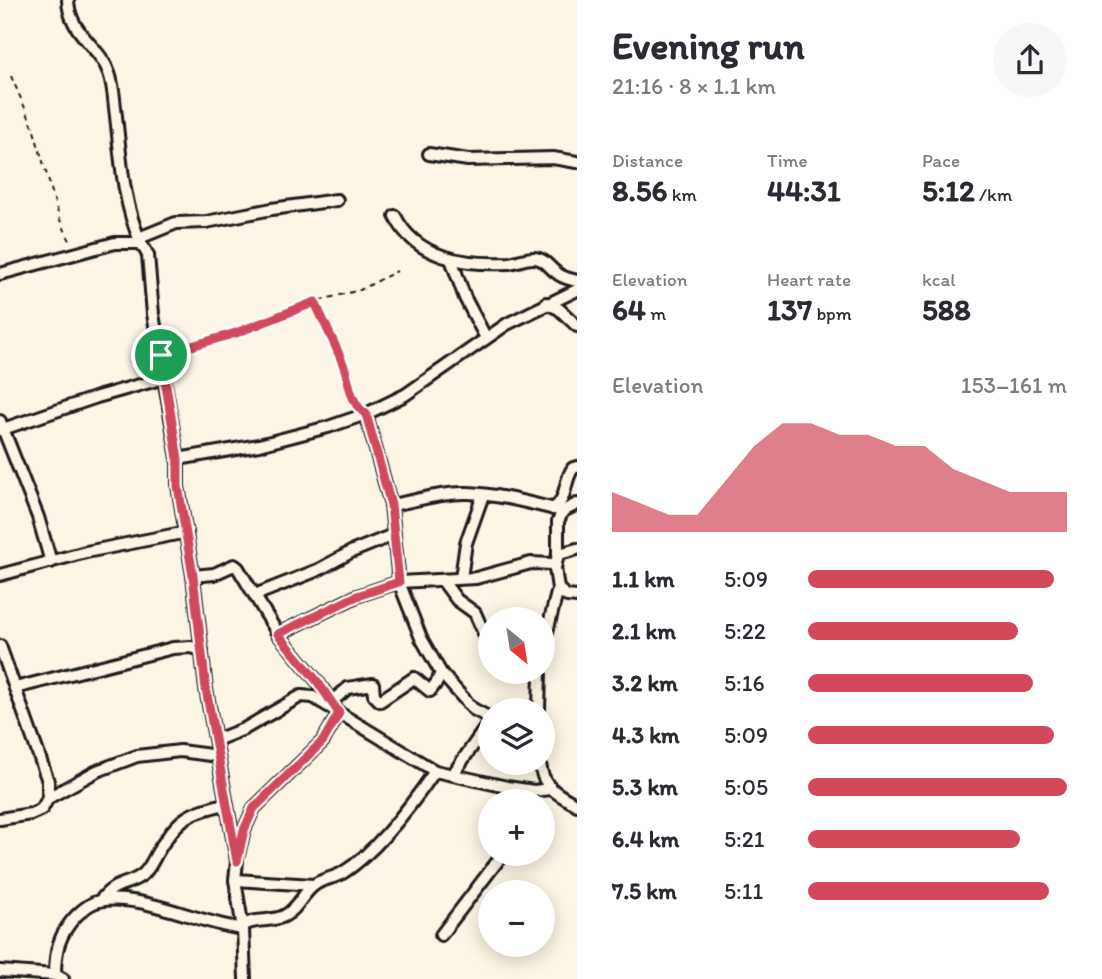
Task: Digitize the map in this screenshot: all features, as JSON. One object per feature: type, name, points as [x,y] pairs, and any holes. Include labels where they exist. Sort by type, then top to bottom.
[{"type":"street","points":[[68,0],[78,32],[106,62],[112,81],[125,195],[132,223],[148,255],[153,314],[178,459],[178,486],[187,532],[206,689],[237,861]]},
{"type":"street","points":[[429,154],[468,160],[553,158],[577,162]]},
{"type":"street","points":[[0,274],[115,243],[140,240],[176,223],[206,222],[337,200]]},
{"type":"street","points":[[395,216],[408,238],[432,253],[451,259],[507,263],[538,258],[545,261],[560,276],[577,281]]},
{"type":"street","points":[[451,259],[486,338]]},
{"type":"street","points":[[178,459],[259,445],[366,414],[405,395],[486,338],[546,303],[577,290]]},
{"type":"street","points":[[546,303],[559,309],[577,326]]},
{"type":"street","points":[[51,562],[37,517],[1,427],[164,377]]},
{"type":"street","points":[[366,414],[391,505],[399,582],[421,638],[441,673],[478,712]]},
{"type":"street","points":[[553,607],[558,589],[555,568],[558,551],[558,510],[569,472],[577,467]]},
{"type":"street","points":[[391,505],[465,493],[558,510],[577,504]]},
{"type":"street","points":[[461,578],[466,543],[483,495]]},
{"type":"street","points":[[0,575],[86,552],[187,532]]},
{"type":"street","points":[[255,596],[393,535]]},
{"type":"street","points":[[558,551],[563,553],[577,549]]},
{"type":"street","points":[[278,634],[357,596],[399,582],[481,577],[531,563],[552,564],[555,568]]},
{"type":"street","points":[[193,576],[214,574],[234,565],[278,634],[317,681],[339,713]]},
{"type":"street","points":[[442,580],[457,600],[475,613],[478,620]]},
{"type":"street","points":[[558,589],[567,596],[577,597]]},
{"type":"street","points":[[0,646],[48,781],[48,798]]},
{"type":"street","points":[[15,688],[173,648],[191,647],[202,650]]},
{"type":"street","points":[[331,702],[348,688],[373,684],[374,695],[380,701],[414,678],[430,691],[438,682],[441,673]]},
{"type":"street","points":[[216,740],[244,729],[301,696],[313,697],[435,771],[510,789]]},
{"type":"street","points":[[245,979],[243,928],[235,880],[244,830],[254,808],[323,741],[339,713]]},
{"type":"street","points":[[453,774],[478,738]]},
{"type":"street","points":[[0,819],[31,814],[41,809],[48,798],[97,771],[137,756],[180,751],[218,756]]},
{"type":"street","points":[[235,880],[314,884],[345,872],[365,855],[418,796],[435,771]]},
{"type":"street","points":[[542,775],[550,789]]},
{"type":"street","points":[[555,792],[577,805]]},
{"type":"street","points":[[0,971],[59,977],[55,958],[63,929],[82,910],[101,900],[113,888],[144,874],[181,819],[225,804]]},
{"type":"street","points":[[441,935],[494,866]]},
{"type":"street","points":[[101,900],[126,901],[193,917],[220,927],[243,928],[251,920],[282,917],[297,907],[314,884]]},
{"type":"path","points":[[11,76],[33,124],[61,220],[75,254]]},
{"type":"path","points":[[161,355],[236,333],[315,302],[360,290],[397,271]]},
{"type":"path","points":[[315,302],[345,367],[351,396],[357,407],[366,414]]},
{"type":"route","points":[[315,302],[345,367],[351,396],[357,407],[366,414],[391,505],[399,582],[357,596],[278,634],[317,681],[339,713],[323,741],[254,808],[244,830],[237,861],[206,689],[187,532],[178,486],[178,459],[161,355],[236,333],[315,302]]}]
